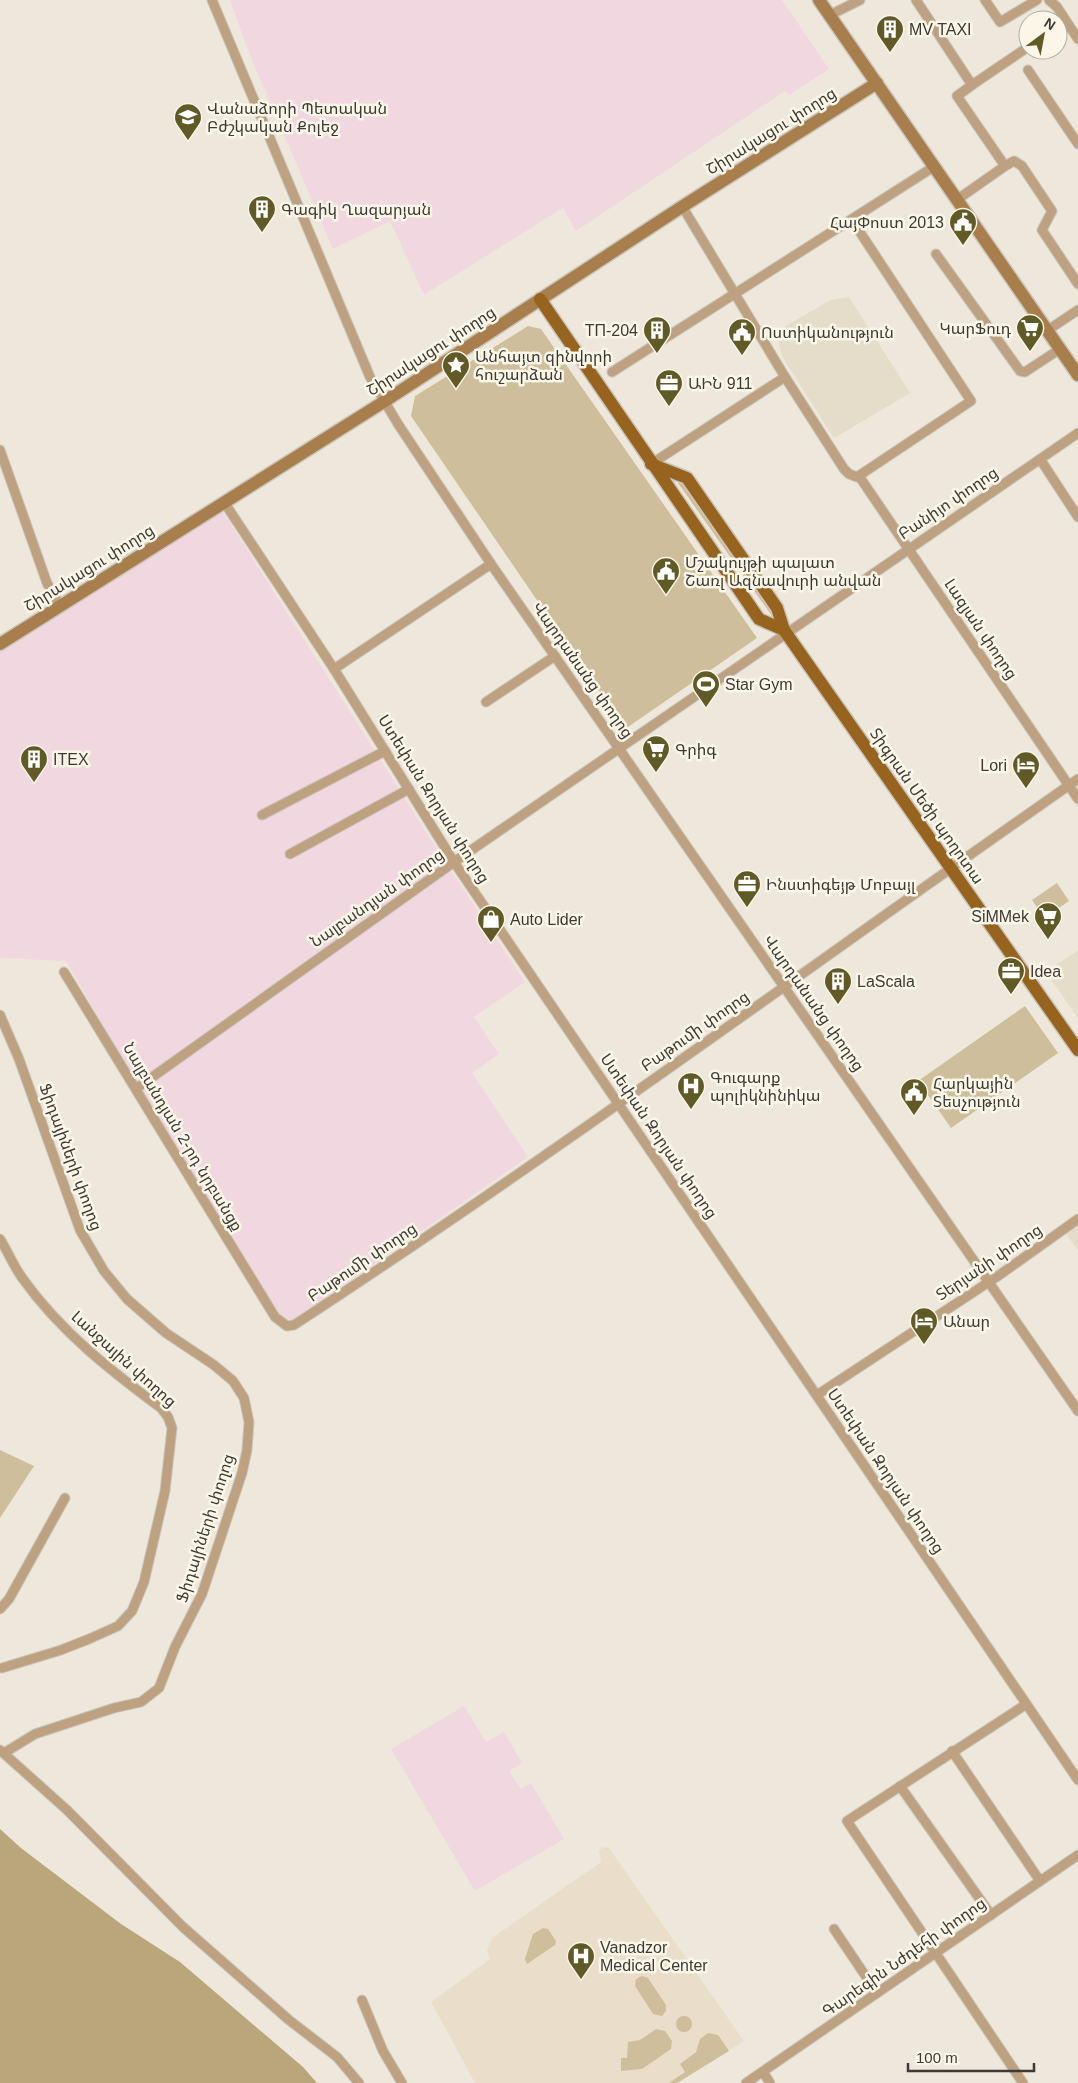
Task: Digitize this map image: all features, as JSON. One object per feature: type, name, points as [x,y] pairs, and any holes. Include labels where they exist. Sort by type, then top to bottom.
[{"type":"main road","points":[[540,299],[759,619],[785,632]]},
{"type":"main road","name":"Տիգրան Մեծի պողոտա","points":[[652,464],[686,478],[778,608],[785,632],[1078,1050]]},
{"type":"street","name":"Վարդանանց փողոց","points":[[212,0],[370,377],[491,564],[1078,1411]]},
{"type":"street","points":[[819,0],[1078,375]]},
{"type":"street","points":[[830,15],[860,0]]},
{"type":"street","points":[[916,0],[972,85]]},
{"type":"street","points":[[985,0],[1000,22],[1037,0]]},
{"type":"street","points":[[1049,0],[1057,7],[1078,39]]},
{"type":"street","points":[[1004,166],[957,96],[1018,54]]},
{"type":"street","points":[[1028,70],[1078,144]]},
{"type":"street","name":"Շիրակացու փողոց","points":[[0,644],[385,401],[682,206],[878,83]]},
{"type":"street","points":[[958,199],[1004,166],[1014,161],[1022,166],[1052,211],[1042,230],[1078,284]]},
{"type":"street","points":[[612,372],[935,166]]},
{"type":"street","points":[[682,206],[785,377],[844,469],[852,476],[860,476],[971,401],[852,220]]},
{"type":"street","points":[[936,254],[1020,370],[1025,372],[1060,349]]},
{"type":"street","points":[[1048,330],[1078,310]]},
{"type":"street","points":[[652,464],[785,377]]},
{"type":"street","name":"Բանիյո փողոց","points":[[785,632],[1078,433]]},
{"type":"street","points":[[0,450],[47,583],[60,606]]},
{"type":"street","points":[[1040,459],[1078,517]]},
{"type":"street","name":"Լազյան փողոց","points":[[860,476],[1078,798]]},
{"type":"street","name":"Ստեփան Զորյան փողոց","points":[[224,502],[334,670],[454,862],[1078,1780]]},
{"type":"street","points":[[334,670],[491,564]]},
{"type":"street","name":"Նալբանդյան փողոց","points":[[136,1088],[454,862],[620,750],[785,632]]},
{"type":"street","points":[[486,702],[555,656]]},
{"type":"street","points":[[262,815],[385,751]]},
{"type":"street","name":"Բաթումի փողոց","points":[[275,1317],[287,1326],[294,1325],[396,1258],[1078,779]]},
{"type":"street","points":[[290,854],[409,789]]},
{"type":"street","name":"Նալբանդյան 2-րդ նրբանցք","points":[[64,972],[275,1317]]},
{"type":"street","name":"Ֆիդայիների փողոց","points":[[0,1015],[19,1059],[80,1230],[104,1271],[128,1298],[166,1333],[233,1381],[244,1398],[249,1422],[247,1450],[242,1473],[202,1594],[174,1647],[159,1688],[141,1702],[114,1708],[35,1734],[2,1752]]},
{"type":"street","name":"Տերյանի փողոց","points":[[816,1395],[988,1282],[1078,1219]]},
{"type":"street","name":"Լանջային փողոց","points":[[0,1239],[23,1278],[44,1305],[106,1366],[161,1408],[168,1417],[172,1428],[165,1491],[144,1582],[132,1611],[118,1626],[89,1639],[61,1650],[2,1668]]},
{"type":"street","points":[[0,1609],[9,1599],[65,1498]]},
{"type":"street","points":[[1023,2083],[847,1821],[1025,1704]]},
{"type":"street","points":[[952,1751],[1040,1881]]},
{"type":"street","points":[[2,1752],[67,1810],[183,1926],[289,2020],[337,2057],[359,2083]]},
{"type":"street","points":[[900,1786],[991,1915]]},
{"type":"street","name":"Գարեգին Նժդեհի փողոց","points":[[746,2083],[1078,1855]]},
{"type":"street","points":[[834,1929],[877,1993]]},
{"type":"street","points":[[362,2000],[383,2051],[402,2083]]},
{"type":"street","points":[[763,2072],[770,2083]]},
{"type":"shaded area","points":[[230,0],[782,0],[829,69],[789,95],[785,91],[576,231],[563,208],[424,295],[390,221],[333,249],[251,58]]},
{"type":"shaded area","points":[[849,297],[910,393],[834,438],[783,358],[775,332],[831,300]]},
{"type":"shaded area","points":[[528,326],[541,329],[757,638],[625,729],[411,416],[415,396]]},
{"type":"shaded area","points":[[681,481],[774,612],[772,616],[678,483]]},
{"type":"shaded area","points":[[214,512],[224,513],[445,862],[525,982],[474,1017],[499,1054],[472,1073],[528,1157],[294,1320],[282,1319],[142,1092],[66,961],[0,958],[0,648]]},
{"type":"shaded area","points":[[1057,883],[1069,901],[1045,918],[1032,900]]},
{"type":"shaded area","points":[[1078,950],[1078,1018],[1046,972]]},
{"type":"shaded area","points":[[1025,1006],[1058,1053],[951,1128],[918,1081]]},
{"type":"shaded area","points":[[1078,1225],[1078,1250],[1066,1234]]},
{"type":"shaded area","points":[[0,1450],[34,1466],[0,1518]]},
{"type":"shaded area","points":[[464,1706],[486,1742],[504,1732],[522,1763],[509,1771],[521,1789],[531,1783],[564,1839],[475,1891],[391,1749]]},
{"type":"shaded area","points":[[0,1829],[21,1848],[121,1924],[180,1962],[303,2067],[317,2083],[0,2083]]},
{"type":"shaded area","name":"Vanadzor Medical Center","points":[[604,1847],[609,1848],[744,2041],[677,2083],[475,2083],[431,2002],[490,1959],[487,1950],[492,1938],[601,1862],[599,1850]]},
{"type":"shaded area","points":[[543,1928],[548,1929],[556,1941],[555,1945],[527,1964],[525,1959],[533,1934]]},
{"type":"shaded area","points":[[642,1976],[648,1978],[666,2005],[666,2011],[662,2016],[653,2014],[635,1986],[636,1979]]},
{"type":"shaded area","points":[[681,2016],[687,2016],[692,2021],[690,2030],[681,2032],[676,2027],[676,2021]]},
{"type":"shaded area","points":[[656,2029],[665,2031],[672,2041],[671,2049],[642,2069],[621,2071],[621,2058],[627,2058],[628,2042],[640,2040]]},
{"type":"shaded area","points":[[708,2033],[718,2035],[729,2051],[677,2083],[669,2083],[685,2072],[680,2064],[696,2052],[700,2039]]},
{"type":"place","name":"MV TAXI","points":[[890,53]]},
{"type":"place","name":"Վանաձորի Պետական Բժշկական Քոլեջ","points":[[188,141]]},
{"type":"place","name":"Գագիկ Ղազարյան","points":[[262,233]]},
{"type":"place","name":"ՀայՓոստ 2013","points":[[963,246]]},
{"type":"place","name":"ԿարՖուդ","points":[[1030,352]]},
{"type":"place","name":"ТП-204","points":[[657,354]]},
{"type":"place","name":"Ոստիկանություն","points":[[742,356]]},
{"type":"place","name":"Անհայտ զինվորի հուշարձան","points":[[456,389]]},
{"type":"place","name":"ԱԻՆ 911","points":[[669,407]]},
{"type":"place","name":"Մշակույթի պալատ Շառլ Ազնավուրի անվան","points":[[666,595]]},
{"type":"place","name":"Star Gym","points":[[706,708]]},
{"type":"place","name":"Գրիգ","points":[[656,773]]},
{"type":"place","name":"ITEX","points":[[34,783]]},
{"type":"place","name":"Lori","points":[[1026,789]]},
{"type":"place","name":"Ինստիգեյթ Մոբայլ","points":[[747,908]]},
{"type":"place","name":"SiMMek","points":[[1048,940]]},
{"type":"place","name":"Auto Lider","points":[[491,943]]},
{"type":"place","name":"Idea","points":[[1011,995]]},
{"type":"place","name":"LaScala","points":[[838,1005]]},
{"type":"place","name":"Գուգարք պոլիկնինիկա","points":[[691,1110]]},
{"type":"place","name":"Հարկային Տեսչություն","points":[[914,1116]]},
{"type":"place","name":"Անար","points":[[924,1345]]},
{"type":"place","name":"Vanadzor Medical Center","points":[[581,1980]]}]
